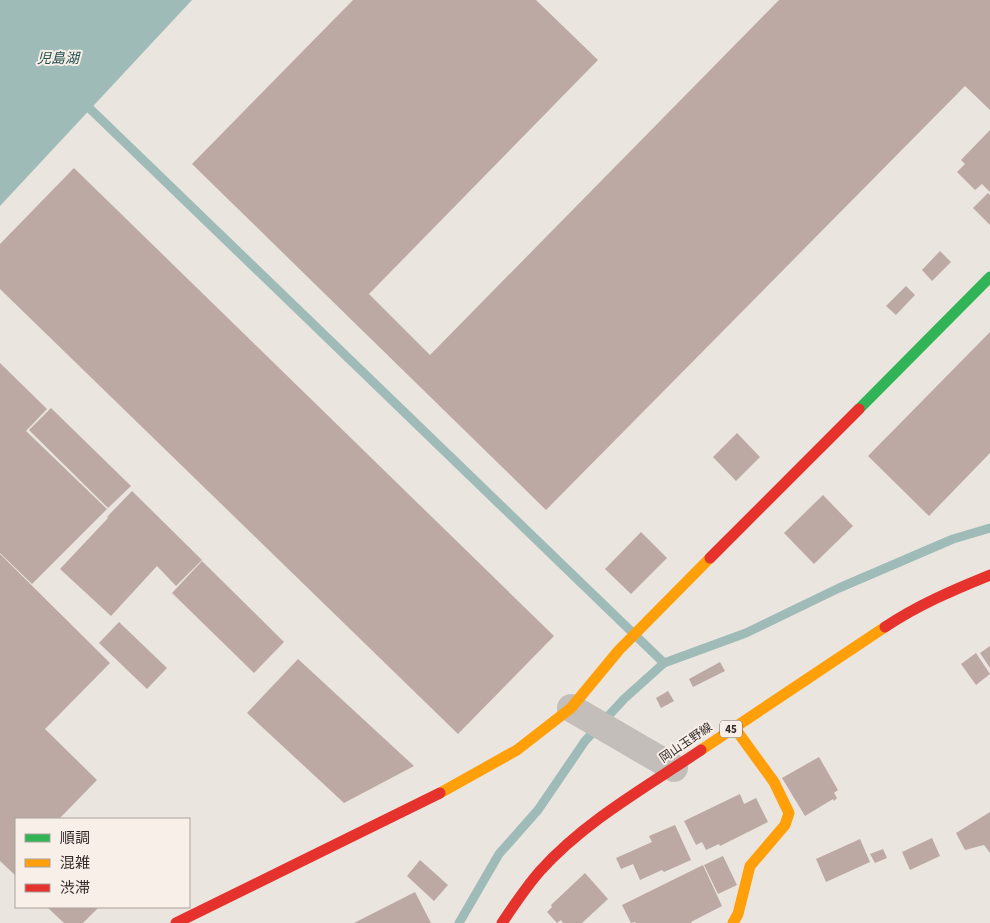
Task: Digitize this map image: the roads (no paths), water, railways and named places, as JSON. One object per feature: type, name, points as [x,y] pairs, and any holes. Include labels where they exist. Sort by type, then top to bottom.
[{"type":"street","points":[[176,923],[455,785],[581,713],[619,650],[990,278]]},
{"type":"street","name":"岡山玉野線","points":[[502,923],[511,907],[550,859],[600,816],[904,614],[945,593],[990,575]]},
{"type":"street","points":[[581,713],[674,768]]},
{"type":"street","points":[[732,923],[738,914],[750,866],[785,824],[789,813],[774,782],[734,727]]},
{"type":"water","name":"児島湖","points":[[0,0],[192,0],[0,206]]},
{"type":"waterway","points":[[82,101],[664,663],[746,633],[839,588],[953,539],[990,528]]},
{"type":"waterway","points":[[459,923],[499,854],[538,810],[585,741],[624,699],[664,663]]}]
